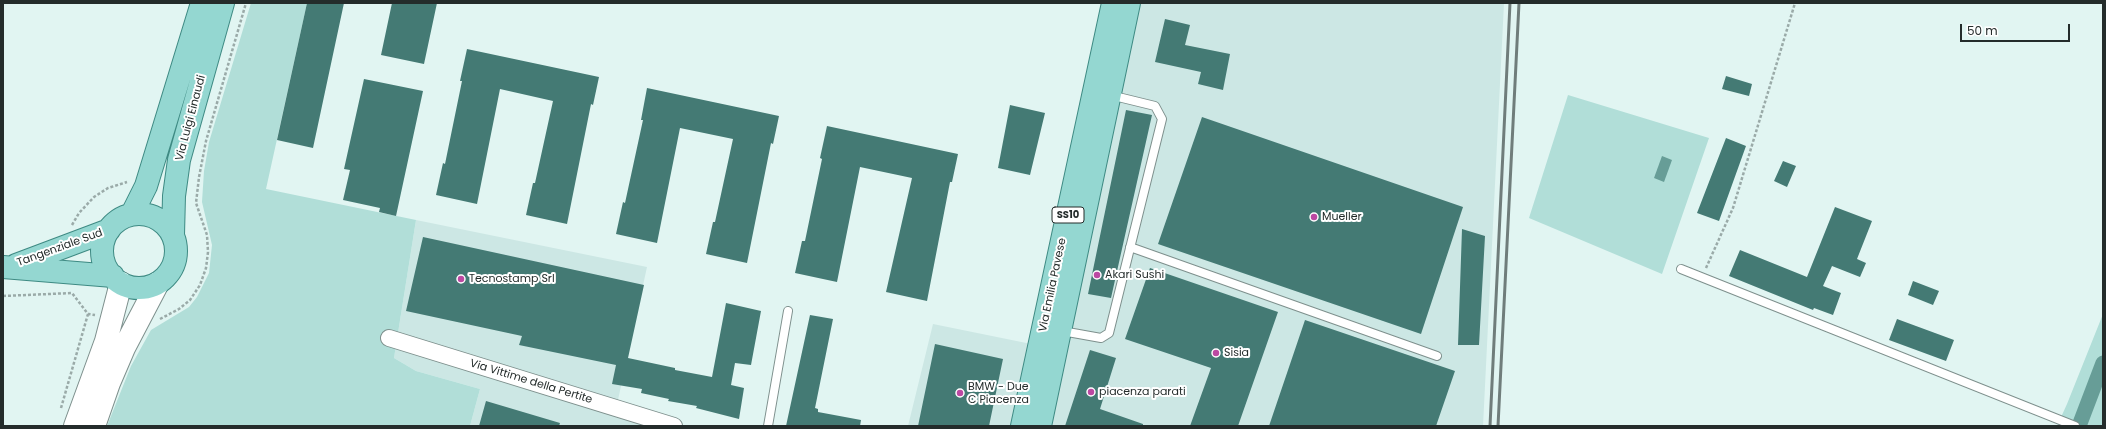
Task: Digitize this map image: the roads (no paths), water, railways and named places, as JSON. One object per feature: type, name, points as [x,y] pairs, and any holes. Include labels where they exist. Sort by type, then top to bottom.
[{"type":"main road","name":"Via Luigi Einaudi","points":[[132,214],[145,189],[151,172],[202,3]]},
{"type":"main road","name":"Via Luigi Einaudi","points":[[94,426],[109,383],[124,348],[158,283],[166,276],[174,262],[176,245],[173,235],[174,196],[179,160],[223,3]]},
{"type":"main road","name":"Via Emilia Pavese","points":[[1040,426],[1053,340],[1102,93],[1113,3]]},
{"type":"main road","name":"Via Emilia Pavese","points":[[1102,93],[1129,3]]},
{"type":"main road","points":[[158,283],[140,288],[117,280],[106,266],[103,254],[104,242],[108,230],[123,218],[132,214],[144,214],[156,218],[166,225],[173,235]]},
{"type":"main road","name":"Tangenziale Sud","points":[[7,267],[108,230]]},
{"type":"main road","name":"Tangenziale Sud","points":[[7,267],[117,280]]},
{"type":"main road","points":[[76,426],[106,342],[117,280]]},
{"type":"main road","name":"Via Emilia Pavese","points":[[1022,426],[1053,340]]},
{"type":"street","name":"Via Vittime della Pertite","points":[[389,338],[674,426]]},
{"type":"lane","points":[[1053,340],[1101,338],[1109,333],[1162,119],[1155,106],[1102,93]]},
{"type":"lane","points":[[1130,247],[1437,356]]},
{"type":"lane","points":[[1681,269],[2075,426]]},
{"type":"lane","points":[[768,426],[788,311]]},
{"type":"waterway","points":[[2079,426],[2103,363]]},
{"type":"railway","points":[[1490,426],[1510,3]]},
{"type":"railway","points":[[1498,426],[1519,3]]},
{"type":"place","name":"Mueller","points":[[1314,217]]},
{"type":"place","name":"Akari Sushi","points":[[1097,275]]},
{"type":"place","name":"Tecnostamp Srl","points":[[461,279]]},
{"type":"place","name":"Sisia","points":[[1216,353]]},
{"type":"place","name":"piacenza parati","points":[[1091,392]]},
{"type":"place","name":"BMW - Due C Piacenza","points":[[960,393]]}]
